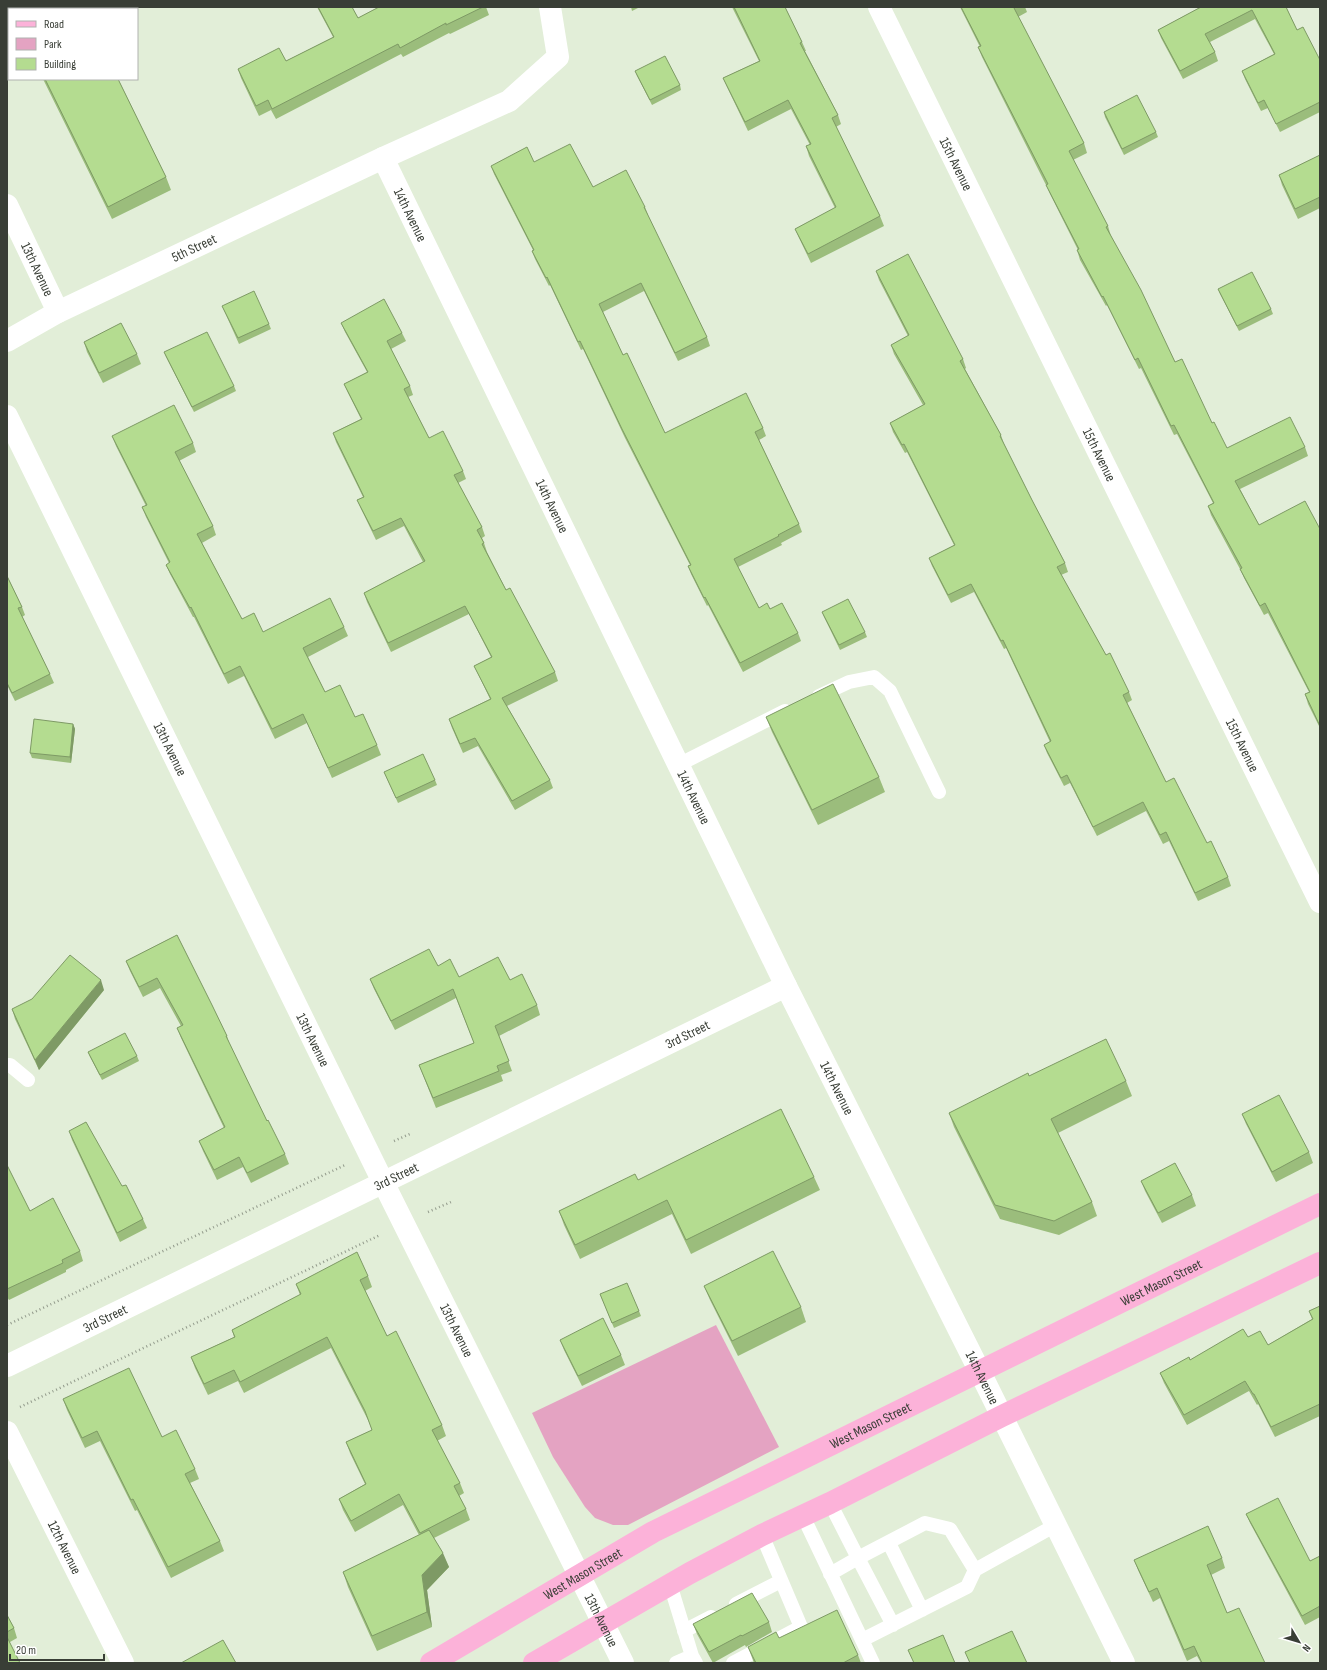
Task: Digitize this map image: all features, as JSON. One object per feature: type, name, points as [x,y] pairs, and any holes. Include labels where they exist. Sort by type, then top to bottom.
[{"type":"main road","name":"West Mason Street","points":[[431,1663],[653,1532],[1320,1204]]},
{"type":"main road","points":[[534,1663],[602,1622],[762,1535],[830,1503],[1002,1416],[1320,1262]]},
{"type":"street","points":[[382,158],[509,101],[558,57],[550,7]]},
{"type":"street","name":"15th Avenue","points":[[879,7],[1320,902]]},
{"type":"street","name":"5th Street","points":[[7,341],[58,312],[382,158]]},
{"type":"street","name":"14th Avenue","points":[[382,158],[786,986],[1124,1663]]},
{"type":"street","name":"13th Avenue","points":[[7,205],[58,312]]},
{"type":"street","name":"13th Avenue","points":[[7,416],[404,1223],[623,1663]]},
{"type":"street","name":"3rd Street","points":[[7,1366],[786,986]]},
{"type":"street","name":"12th Avenue","points":[[7,1432],[122,1663]]},
{"type":"lane","points":[[678,765],[769,718],[849,682],[874,677],[890,691],[939,792]]},
{"type":"lane","points":[[7,1065],[10,1065],[28,1080]]},
{"type":"lane","points":[[830,1503],[892,1625]]},
{"type":"lane","points":[[803,1516],[873,1663]]},
{"type":"lane","points":[[830,1574],[925,1523],[950,1529],[976,1570]]},
{"type":"lane","points":[[862,1640],[967,1587],[976,1570],[1056,1525]]},
{"type":"lane","points":[[733,1663],[801,1627],[762,1535]]},
{"type":"lane","points":[[889,1543],[922,1610]]},
{"type":"lane","points":[[684,1631],[781,1582]]},
{"type":"lane","points":[[670,1584],[694,1659],[676,1663]]},
{"type":"path","points":[[7,1325],[412,1133]]},
{"type":"path","points":[[14,1410],[404,1223],[451,1202]]},
{"type":"green space","points":[[716,1325],[779,1447],[628,1525],[613,1525],[595,1518],[585,1507],[553,1457],[532,1413]]},
{"type":"building","points":[[10,7],[96,7],[94,8]]},
{"type":"building","points":[[318,7],[352,7],[358,18],[379,7],[483,7],[446,25],[446,23],[400,48],[398,44],[272,109],[268,100],[256,106],[238,69],[279,48],[286,61],[334,37]]},
{"type":"building","points":[[734,7],[785,7],[802,42],[800,43],[838,115],[832,118],[880,216],[808,254],[795,229],[836,207],[806,146],[811,144],[788,100],[745,122],[723,78],[760,61]]},
{"type":"building","points":[[961,7],[1016,7],[1014,8],[1084,143],[1069,151],[1108,226],[1106,227],[1141,290],[1175,362],[1182,359],[1212,423],[1214,422],[1227,448],[1290,417],[1305,447],[1235,481],[1259,525],[1305,501],[1320,529],[1320,726],[1305,694],[1310,692],[1265,603],[1260,606],[1240,569],[1242,568],[1208,506],[1214,503],[1174,425],[1171,426],[1138,358],[1135,360],[1103,296],[1102,297],[1077,250],[1079,249],[1046,185],[1048,184],[978,47],[981,46]]},
{"type":"building","points":[[1201,7],[1286,7],[1297,30],[1303,27],[1320,60],[1320,102],[1276,124],[1264,100],[1258,103],[1242,71],[1275,54],[1252,10],[1205,34],[1215,52],[1180,71],[1158,30]]},
{"type":"building","points":[[665,56],[680,85],[650,100],[635,71]]},
{"type":"building","points":[[45,80],[118,80],[166,177],[108,207]]},
{"type":"building","points":[[1137,95],[1156,132],[1122,149],[1104,112]]},
{"type":"building","points":[[570,144],[593,187],[626,170],[707,337],[675,353],[641,283],[599,304],[623,355],[627,353],[665,433],[746,393],[763,428],[755,432],[799,524],[734,559],[759,608],[767,603],[770,609],[782,603],[798,633],[740,663],[705,597],[704,598],[688,566],[691,565],[622,429],[580,341],[578,342],[547,277],[546,278],[532,251],[534,250],[491,166],[527,147],[534,162]]},
{"type":"building","points":[[1320,155],[1320,197],[1295,209],[1279,175]]},
{"type":"building","points":[[908,254],[963,359],[960,361],[1001,435],[1000,436],[1032,500],[1065,563],[1057,567],[1106,655],[1110,653],[1129,692],[1123,695],[1166,782],[1174,778],[1207,843],[1211,841],[1228,877],[1195,893],[1166,832],[1160,835],[1143,802],[1093,827],[1067,775],[1061,778],[1044,745],[1051,741],[1003,640],[1001,641],[971,584],[948,595],[929,558],[955,545],[904,444],[902,445],[890,423],[925,404],[891,345],[909,335],[876,271]]},
{"type":"building","points":[[1252,272],[1271,309],[1237,326],[1218,289]]},
{"type":"building","points":[[254,291],[269,324],[238,338],[222,306]]},
{"type":"building","points":[[384,299],[402,333],[387,341],[410,386],[404,389],[429,438],[443,431],[463,471],[454,475],[482,527],[477,530],[484,543],[482,544],[506,590],[510,588],[555,672],[502,698],[550,780],[512,801],[475,738],[460,744],[449,719],[491,699],[474,666],[492,657],[465,606],[388,643],[364,593],[425,561],[401,518],[373,531],[357,500],[364,497],[333,433],[362,419],[344,384],[368,372],[341,323]]},
{"type":"building","points":[[121,323],[137,354],[99,373],[84,342]]},
{"type":"building","points":[[207,332],[234,386],[192,407],[164,352]]},
{"type":"building","points":[[174,405],[193,443],[175,452],[213,526],[197,534],[242,619],[254,613],[263,632],[330,598],[344,627],[303,648],[325,692],[340,685],[355,717],[363,714],[377,745],[328,768],[303,714],[272,729],[240,666],[224,674],[191,607],[190,608],[166,565],[170,562],[142,507],[147,505],[112,436]]},
{"type":"building","points":[[7,576],[22,607],[18,608],[50,674],[12,693],[7,683]]},
{"type":"building","points":[[848,599],[865,632],[839,645],[822,612]]},
{"type":"building","points":[[833,684],[879,777],[812,810],[766,717]]},
{"type":"building","points":[[34,719],[73,724],[70,757],[30,753]]},
{"type":"building","points":[[423,754],[435,780],[396,798],[384,772]]},
{"type":"building","points":[[177,935],[267,1121],[268,1120],[285,1154],[247,1173],[239,1157],[214,1170],[199,1141],[225,1127],[177,1028],[183,1025],[157,978],[139,987],[126,961]]},
{"type":"building","points":[[429,949],[438,966],[450,959],[459,977],[498,957],[510,980],[522,974],[537,1005],[495,1026],[509,1061],[497,1066],[499,1071],[433,1098],[419,1065],[474,1043],[453,989],[391,1021],[370,979]]},
{"type":"building","points":[[70,955],[101,980],[35,1060],[12,1009],[32,999]]},
{"type":"building","points":[[125,1033],[137,1056],[100,1075],[88,1052]]},
{"type":"building","points":[[1106,1039],[1126,1081],[1051,1119],[1092,1202],[1054,1221],[995,1205],[949,1113],[1028,1073],[1029,1076]]},
{"type":"building","points":[[1279,1095],[1309,1152],[1272,1172],[1242,1114]]},
{"type":"building","points":[[781,1109],[814,1177],[686,1240],[667,1200],[575,1245],[559,1211],[635,1174],[638,1180]]},
{"type":"building","points":[[86,1122],[122,1186],[126,1185],[143,1219],[117,1233],[69,1131]]},
{"type":"building","points":[[1175,1163],[1192,1195],[1158,1213],[1141,1181]]},
{"type":"building","points":[[7,1165],[30,1211],[53,1198],[80,1251],[62,1260],[63,1263],[7,1289]]},
{"type":"building","points":[[773,1251],[801,1307],[732,1341],[704,1286]]},
{"type":"building","points":[[357,1252],[368,1276],[360,1280],[387,1336],[396,1331],[442,1425],[432,1430],[460,1483],[454,1486],[466,1509],[420,1533],[399,1494],[351,1521],[339,1499],[366,1484],[346,1442],[372,1430],[365,1411],[327,1337],[240,1382],[234,1370],[204,1384],[191,1357],[235,1337],[232,1330],[301,1294],[296,1284]]},
{"type":"building","points":[[627,1283],[639,1311],[612,1323],[600,1294]]},
{"type":"building","points":[[1320,1306],[1320,1404],[1271,1427],[1254,1394],[1245,1381],[1184,1415],[1160,1373],[1189,1357],[1190,1360],[1243,1329],[1248,1337],[1260,1331],[1268,1345],[1313,1319],[1309,1311]]},
{"type":"building","points":[[603,1318],[621,1355],[578,1376],[560,1340]]},
{"type":"building","points":[[129,1368],[162,1437],[176,1430],[195,1469],[185,1474],[220,1541],[168,1567],[133,1499],[131,1500],[97,1431],[82,1438],[63,1399]]},
{"type":"building","points":[[1278,1498],[1310,1561],[1320,1556],[1320,1606],[1302,1616],[1246,1514]]},
{"type":"building","points":[[1208,1526],[1222,1558],[1207,1565],[1227,1613],[1239,1608],[1265,1663],[1202,1663],[1194,1646],[1184,1650],[1157,1588],[1149,1592],[1134,1560]]},
{"type":"building","points":[[429,1530],[443,1553],[422,1575],[427,1612],[372,1636],[343,1572]]},
{"type":"building","points":[[752,1593],[769,1622],[709,1652],[693,1624]]},
{"type":"building","points":[[837,1610],[858,1655],[843,1663],[756,1663],[748,1647],[776,1632],[779,1638]]},
{"type":"building","points":[[7,1615],[14,1628],[7,1632]]},
{"type":"building","points":[[1012,1631],[1027,1663],[970,1663],[965,1652]]},
{"type":"building","points":[[943,1635],[955,1663],[914,1663],[908,1650]]},
{"type":"building","points":[[7,1637],[20,1663],[7,1663]]},
{"type":"building","points":[[223,1640],[236,1663],[181,1663]]}]
